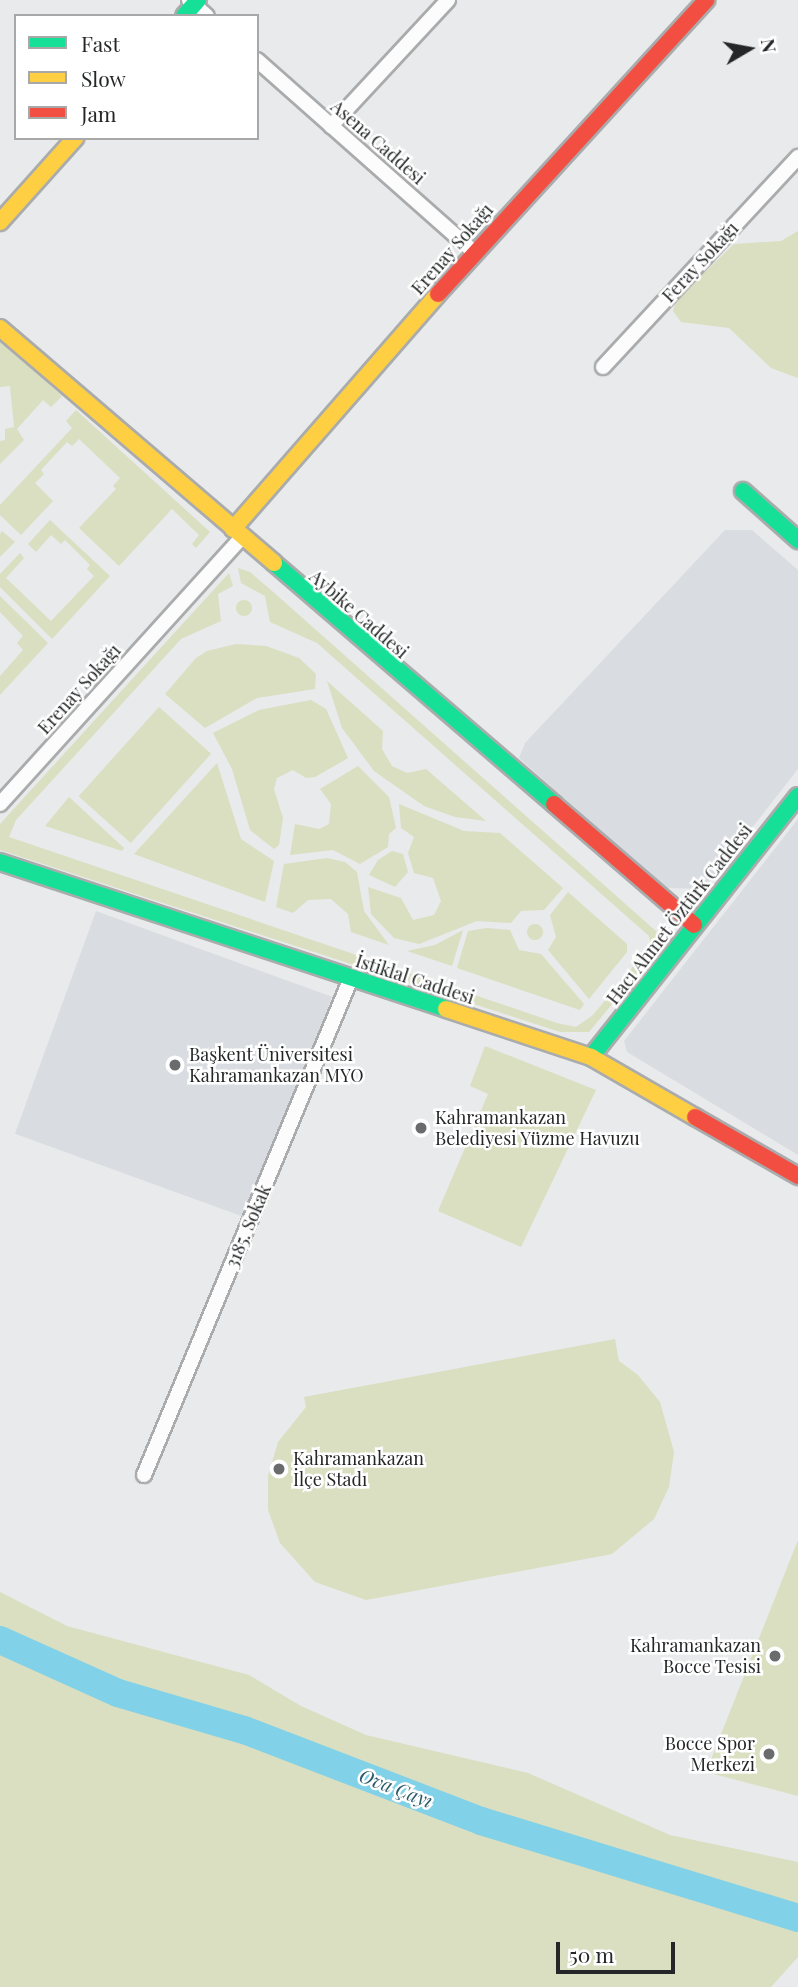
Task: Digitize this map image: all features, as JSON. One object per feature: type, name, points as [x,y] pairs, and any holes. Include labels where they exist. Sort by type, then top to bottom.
[{"type":"street","points":[[331,126],[448,0]]},
{"type":"street","name":"Erenay Sokağı","points":[[0,804],[237,533],[474,252],[706,0]]},
{"type":"street","name":"Asena Caddesi","points":[[259,62],[474,252]]},
{"type":"street","points":[[0,222],[73,140]]},
{"type":"street","name":"Feray Sokağı","points":[[603,367],[798,158]]},
{"type":"street","name":"Aybike Caddesi","points":[[0,328],[694,925]]},
{"type":"street","points":[[743,491],[798,540]]},
{"type":"street","name":"Hacı Ahmet Öztürk Caddesi","points":[[592,1057],[798,796]]},
{"type":"street","name":"İstiklal Caddesi","points":[[0,862],[592,1057],[798,1176]]},
{"type":"street","name":"3185. Sokak","points":[[144,1475],[351,978]]},
{"type":"shaded area","points":[[725,530],[752,530],[798,570],[798,769],[704,889],[665,888],[519,758],[525,743]]},
{"type":"shaded area","points":[[798,819],[798,1155],[627,1052],[624,1041]]},
{"type":"shaded area","name":"Başkent Üniversitesi Kahramankazan MYO","points":[[96,911],[332,997],[251,1220],[15,1134]]},
{"type":"green space","points":[[798,231],[798,378],[771,368],[729,328],[681,322],[673,311],[676,300],[734,244],[781,241]]},
{"type":"green space","points":[[0,341],[62,396],[51,407],[43,400],[17,429],[24,440],[0,464],[0,441],[5,440],[5,429],[14,427],[10,386],[0,387]]},
{"type":"green space","points":[[76,410],[210,532],[196,548],[192,544],[199,535],[172,509],[119,566],[79,528],[116,489],[113,486],[120,478],[79,439],[72,446],[67,442],[41,470],[44,474],[35,483],[53,501],[21,535],[0,515],[0,505],[72,428],[66,421]]},
{"type":"green space","points":[[50,520],[110,576],[52,639],[0,587],[0,574],[20,553],[24,558],[6,578],[51,621],[94,576],[87,569],[90,565],[65,540],[61,544],[51,535],[36,552],[28,544]]},
{"type":"green space","points":[[2,531],[15,542],[0,557],[0,534]]},
{"type":"green space","points":[[238,568],[250,572],[272,591],[657,932],[660,946],[589,1032],[560,1032],[0,850],[0,824],[229,573],[233,586],[218,594],[221,621],[181,639],[16,820],[9,837],[557,1023],[576,1027],[593,1015],[651,945],[649,936],[317,643],[270,622],[265,596],[241,583]]},
{"type":"green space","points":[[0,596],[48,643],[0,695],[0,676],[23,650],[17,643],[23,636],[0,612]]},
{"type":"green space","points":[[241,600],[247,600],[252,608],[250,614],[241,616],[236,611],[236,605]]},
{"type":"green space","points":[[236,644],[266,646],[299,658],[316,674],[315,689],[257,698],[205,728],[165,694],[196,658],[207,651]]},
{"type":"green space","points":[[327,681],[383,731],[382,749],[392,766],[407,773],[426,769],[486,821],[455,817],[424,806],[374,771],[342,728]]},
{"type":"green space","points":[[311,700],[326,709],[348,758],[315,777],[306,778],[293,770],[277,778],[274,789],[283,818],[279,845],[274,849],[250,830],[232,769],[213,733],[259,710]]},
{"type":"green space","points":[[159,707],[211,754],[131,843],[79,796]]},
{"type":"green space","points":[[217,763],[241,839],[274,861],[265,902],[134,854]]},
{"type":"green space","points":[[358,766],[389,797],[396,828],[389,834],[388,847],[360,864],[333,850],[290,855],[295,824],[319,829],[329,824],[331,804],[320,789]]},
{"type":"green space","points":[[69,797],[124,848],[122,851],[45,826]]},
{"type":"green space","points":[[399,804],[464,831],[500,833],[563,888],[544,910],[521,911],[511,923],[477,921],[419,944],[394,938],[371,914],[368,887],[401,898],[413,920],[434,915],[441,901],[433,878],[414,873],[408,853],[414,837],[401,828]]},
{"type":"green space","points":[[392,851],[403,854],[408,872],[395,887],[369,875],[378,860]]},
{"type":"green space","points":[[327,858],[345,862],[357,872],[364,911],[389,945],[351,932],[348,914],[331,899],[308,900],[293,913],[276,907],[284,864]]},
{"type":"green space","points":[[568,892],[627,944],[627,952],[589,999],[548,950],[556,937],[550,915]]},
{"type":"green space","points":[[532,924],[538,924],[543,932],[541,938],[532,940],[527,935],[527,929]]},
{"type":"green space","points":[[487,928],[510,930],[519,950],[541,954],[584,1004],[580,1010],[457,968],[468,931]]},
{"type":"green space","points":[[463,930],[452,966],[407,951],[435,945]]},
{"type":"green space","points":[[485,1046],[596,1090],[521,1247],[438,1211],[488,1094],[470,1086]]},
{"type":"green space","points":[[615,1339],[619,1361],[638,1375],[660,1402],[674,1452],[669,1487],[654,1519],[612,1554],[366,1600],[315,1582],[280,1543],[268,1510],[268,1476],[278,1442],[306,1407],[304,1397]]},
{"type":"green space","name":"Kahramankazan Bocce Tesisi","points":[[798,1540],[798,1796],[706,1772]]},
{"type":"green space","points":[[0,1592],[67,1626],[249,1675],[301,1706],[366,1735],[528,1773],[670,1835],[798,1862],[798,1957],[771,1987],[0,1987]]},
{"type":"waterway","name":"Ova Çayı","points":[[0,1640],[118,1693],[244,1730],[481,1821],[798,1918]]},
{"type":"traffic: fast","points":[[186,14],[198,0]]},
{"type":"traffic: fast","points":[[743,491],[798,540]]},
{"type":"traffic: fast","points":[[274,563],[554,804]]},
{"type":"traffic: fast","points":[[591,1057],[798,796]]},
{"type":"traffic: fast","points":[[0,862],[446,1009]]},
{"type":"traffic: slow","points":[[0,222],[73,140]]},
{"type":"traffic: slow","points":[[233,529],[438,294]]},
{"type":"traffic: slow","points":[[0,328],[274,563]]},
{"type":"traffic: slow","points":[[446,1009],[591,1057],[695,1117]]},
{"type":"traffic: jam","points":[[438,294],[706,0]]},
{"type":"traffic: jam","points":[[554,804],[694,925]]},
{"type":"traffic: jam","points":[[695,1117],[798,1176]]},
{"type":"place","name":"Başkent Üniversitesi Kahramankazan MYO","points":[[175,1065]]},
{"type":"place","name":"Kahramankazan Belediyesi Yüzme Havuzu","points":[[421,1128]]},
{"type":"place","name":"Kahramankazan İlçe Stadı","points":[[279,1469]]},
{"type":"place","name":"Kahramankazan Bocce Tesisi","points":[[775,1656]]},
{"type":"place","name":"Bocce Spor Merkezi","points":[[769,1754]]}]
